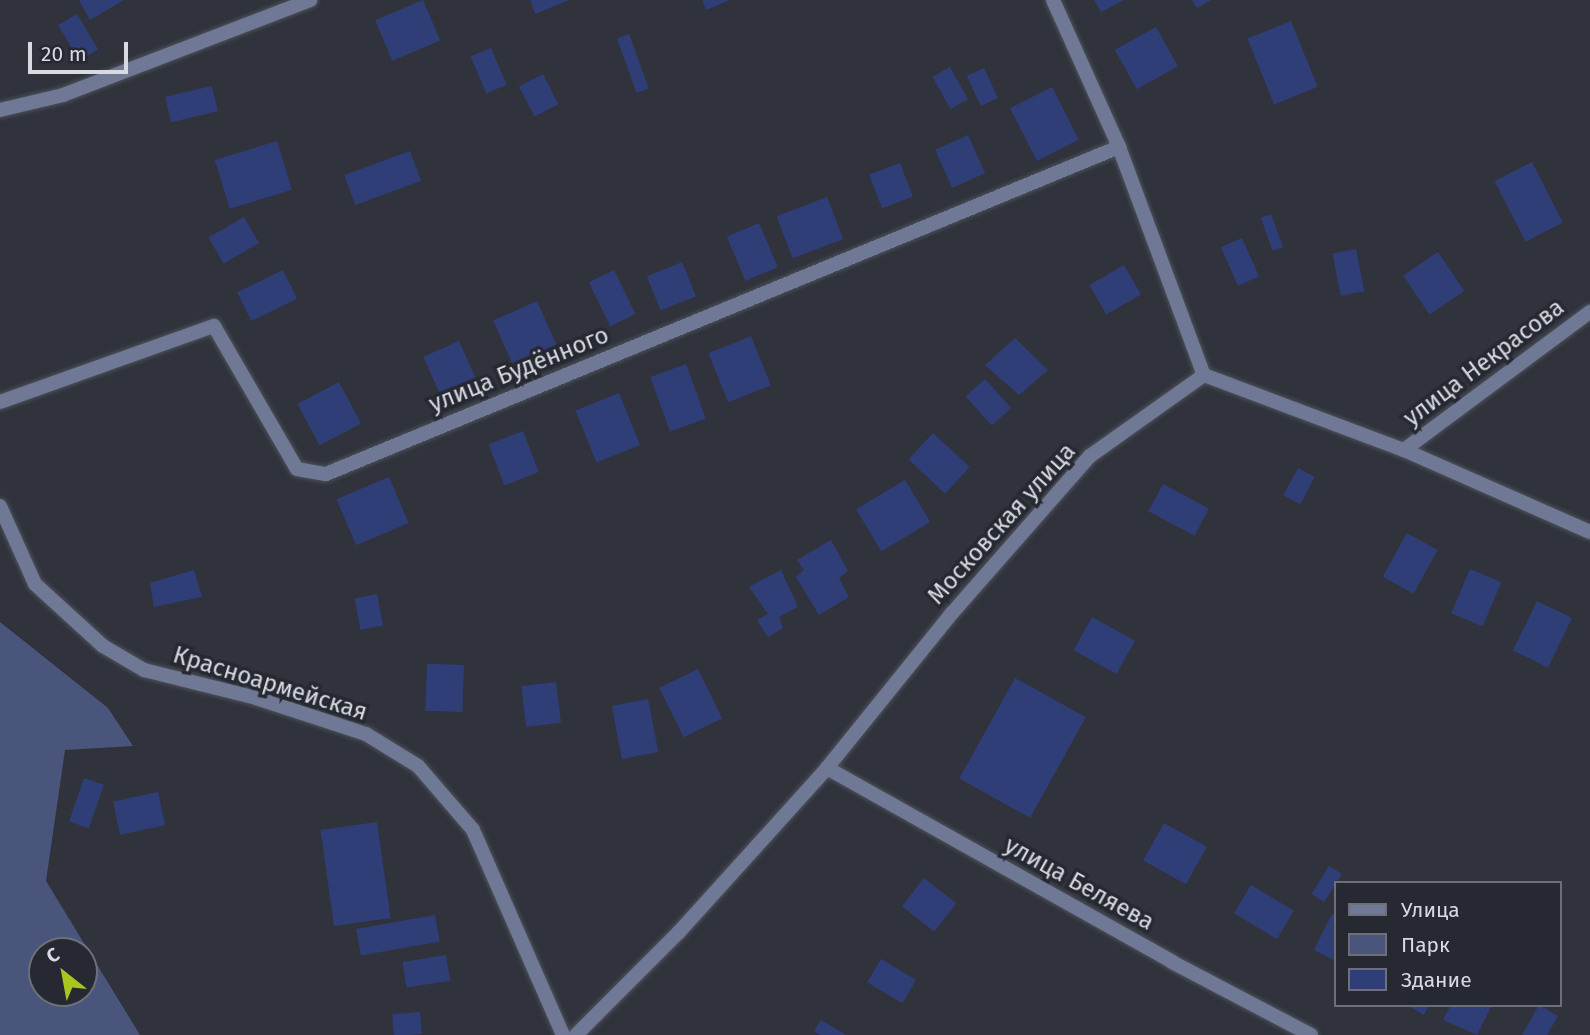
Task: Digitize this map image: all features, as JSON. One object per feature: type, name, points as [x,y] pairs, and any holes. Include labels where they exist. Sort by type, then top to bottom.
[{"type":"street","points":[[0,110],[63,95],[310,0]]},
{"type":"street","points":[[1053,0],[1119,147],[1204,375],[1404,450],[1590,532]]},
{"type":"street","name":"улица Будённого","points":[[0,402],[214,326],[297,469],[326,474],[1119,147]]},
{"type":"street","name":"улица Некрасова","points":[[1404,450],[1590,312]]},
{"type":"street","name":"Московская улица","points":[[576,1035],[679,932],[827,768],[952,613],[1090,456],[1204,375]]},
{"type":"street","name":"Красноармейская","points":[[0,506],[35,584],[103,646],[144,670],[256,698],[366,734],[418,766],[473,830],[563,1035]]},
{"type":"street","name":"улица Беляева","points":[[827,768],[1172,962],[1311,1035]]},
{"type":"green space","points":[[0,622],[108,708],[133,746],[65,750],[46,881],[80,937],[28,937],[28,1007],[98,1007],[98,966],[140,1035],[0,1035]]},
{"type":"building","points":[[79,0],[124,0],[90,20]]},
{"type":"building","points":[[423,0],[440,41],[392,61],[375,20]]},
{"type":"building","points":[[530,0],[569,0],[535,14]]},
{"type":"building","points":[[702,0],[730,0],[706,10]]},
{"type":"building","points":[[1094,0],[1124,0],[1101,12]]},
{"type":"building","points":[[1192,0],[1211,0],[1197,8]]},
{"type":"building","points":[[77,14],[98,49],[79,60],[58,25]]},
{"type":"building","points":[[1291,21],[1318,87],[1274,104],[1247,39]]},
{"type":"building","points":[[1156,27],[1178,66],[1137,89],[1115,50]]},
{"type":"building","points":[[629,34],[649,89],[637,93],[617,38]]},
{"type":"building","points":[[491,48],[507,85],[486,93],[471,57]]},
{"type":"building","points":[[950,67],[968,99],[950,109],[933,77]]},
{"type":"building","points":[[984,68],[998,98],[981,106],[967,76]]},
{"type":"building","points":[[543,74],[558,104],[534,117],[519,86]]},
{"type":"building","points":[[212,86],[218,111],[171,122],[165,97]]},
{"type":"building","points":[[1052,87],[1079,140],[1037,161],[1010,108]]},
{"type":"building","points":[[968,135],[985,173],[952,188],[935,150]]},
{"type":"building","points":[[277,141],[292,190],[230,209],[215,160]]},
{"type":"building","points":[[410,151],[421,181],[355,205],[344,175]]},
{"type":"building","points":[[1532,162],[1563,223],[1525,242],[1495,181]]},
{"type":"building","points":[[900,163],[913,197],[882,208],[869,175]]},
{"type":"building","points":[[827,197],[843,239],[793,258],[777,216]]},
{"type":"building","points":[[1271,214],[1283,247],[1273,251],[1261,218]]},
{"type":"building","points":[[244,217],[259,243],[223,263],[208,238]]},
{"type":"building","points":[[759,223],[778,267],[746,281],[727,237]]},
{"type":"building","points":[[1242,238],[1259,276],[1238,286],[1221,247]]},
{"type":"building","points":[[1356,249],[1364,291],[1341,296],[1332,254]]},
{"type":"building","points":[[1438,252],[1464,291],[1429,314],[1403,275]]},
{"type":"building","points":[[682,262],[696,296],[661,311],[647,276]]},
{"type":"building","points":[[1124,265],[1141,294],[1106,314],[1089,285]]},
{"type":"building","points":[[283,270],[297,299],[251,321],[237,292]]},
{"type":"building","points":[[614,270],[635,314],[610,326],[589,282]]},
{"type":"building","points":[[537,301],[558,349],[514,368],[493,321]]},
{"type":"building","points":[[751,336],[771,385],[728,402],[708,353]]},
{"type":"building","points":[[1015,338],[1048,370],[1019,395],[985,365]]},
{"type":"building","points":[[459,341],[477,382],[442,398],[423,357]]},
{"type":"building","points":[[686,364],[706,419],[670,431],[650,377]]},
{"type":"building","points":[[985,379],[1011,408],[992,425],[966,396]]},
{"type":"building","points":[[339,382],[361,423],[320,446],[298,404]]},
{"type":"building","points":[[619,393],[640,445],[596,463],[575,411]]},
{"type":"building","points":[[523,431],[539,472],[504,485],[488,444]]},
{"type":"building","points":[[933,433],[970,467],[945,493],[908,459]]},
{"type":"building","points":[[1298,468],[1315,477],[1300,504],[1283,495]]},
{"type":"building","points":[[389,477],[409,523],[356,545],[337,499]]},
{"type":"building","points":[[905,480],[930,522],[881,551],[856,509]]},
{"type":"building","points":[[1163,484],[1209,508],[1194,536],[1148,511]]},
{"type":"building","points":[[1407,533],[1438,550],[1413,594],[1383,577]]},
{"type":"building","points":[[831,540],[848,571],[839,578],[849,597],[819,615],[796,577],[804,570],[797,560]]},
{"type":"building","points":[[1470,569],[1501,582],[1483,626],[1451,613]]},
{"type":"building","points":[[194,570],[202,597],[154,607],[150,583]]},
{"type":"building","points":[[781,570],[798,607],[779,617],[783,628],[768,637],[757,620],[768,614],[749,587]]},
{"type":"building","points":[[377,594],[383,625],[361,630],[354,598]]},
{"type":"building","points":[[1537,601],[1572,618],[1548,668],[1513,650]]},
{"type":"building","points":[[1092,617],[1135,641],[1116,674],[1074,650]]},
{"type":"building","points":[[427,664],[464,665],[462,712],[425,711]]},
{"type":"building","points":[[698,669],[722,718],[683,737],[659,688]]},
{"type":"building","points":[[1015,678],[1086,717],[1030,818],[959,779]]},
{"type":"building","points":[[556,682],[561,723],[526,727],[521,686]]},
{"type":"building","points":[[648,699],[658,752],[622,759],[612,706]]},
{"type":"building","points":[[84,778],[104,785],[89,828],[69,821]]},
{"type":"building","points":[[158,792],[165,825],[120,835],[113,802]]},
{"type":"building","points":[[377,822],[390,918],[334,926],[321,830]]},
{"type":"building","points":[[1164,823],[1207,847],[1186,884],[1143,861]]},
{"type":"building","points":[[1329,866],[1342,874],[1337,881],[1334,881],[1334,886],[1324,902],[1312,894]]},
{"type":"building","points":[[924,878],[956,903],[934,932],[902,906]]},
{"type":"building","points":[[1251,885],[1294,911],[1277,939],[1234,913]]},
{"type":"building","points":[[1332,914],[1334,915],[1334,960],[1314,950]]},
{"type":"building","points":[[435,915],[440,942],[361,955],[356,929]]},
{"type":"building","points":[[446,955],[450,981],[407,988],[403,962]]},
{"type":"building","points":[[881,959],[916,980],[902,1003],[867,982]]},
{"type":"building","points":[[1410,1007],[1428,1007],[1424,1015]]},
{"type":"building","points":[[1450,1007],[1491,1007],[1477,1035],[1443,1020]]},
{"type":"building","points":[[1538,1007],[1558,1016],[1547,1035],[1522,1035]]},
{"type":"building","points":[[420,1012],[422,1034],[394,1035],[392,1014]]},
{"type":"building","points":[[821,1020],[846,1035],[820,1035],[814,1031]]}]
